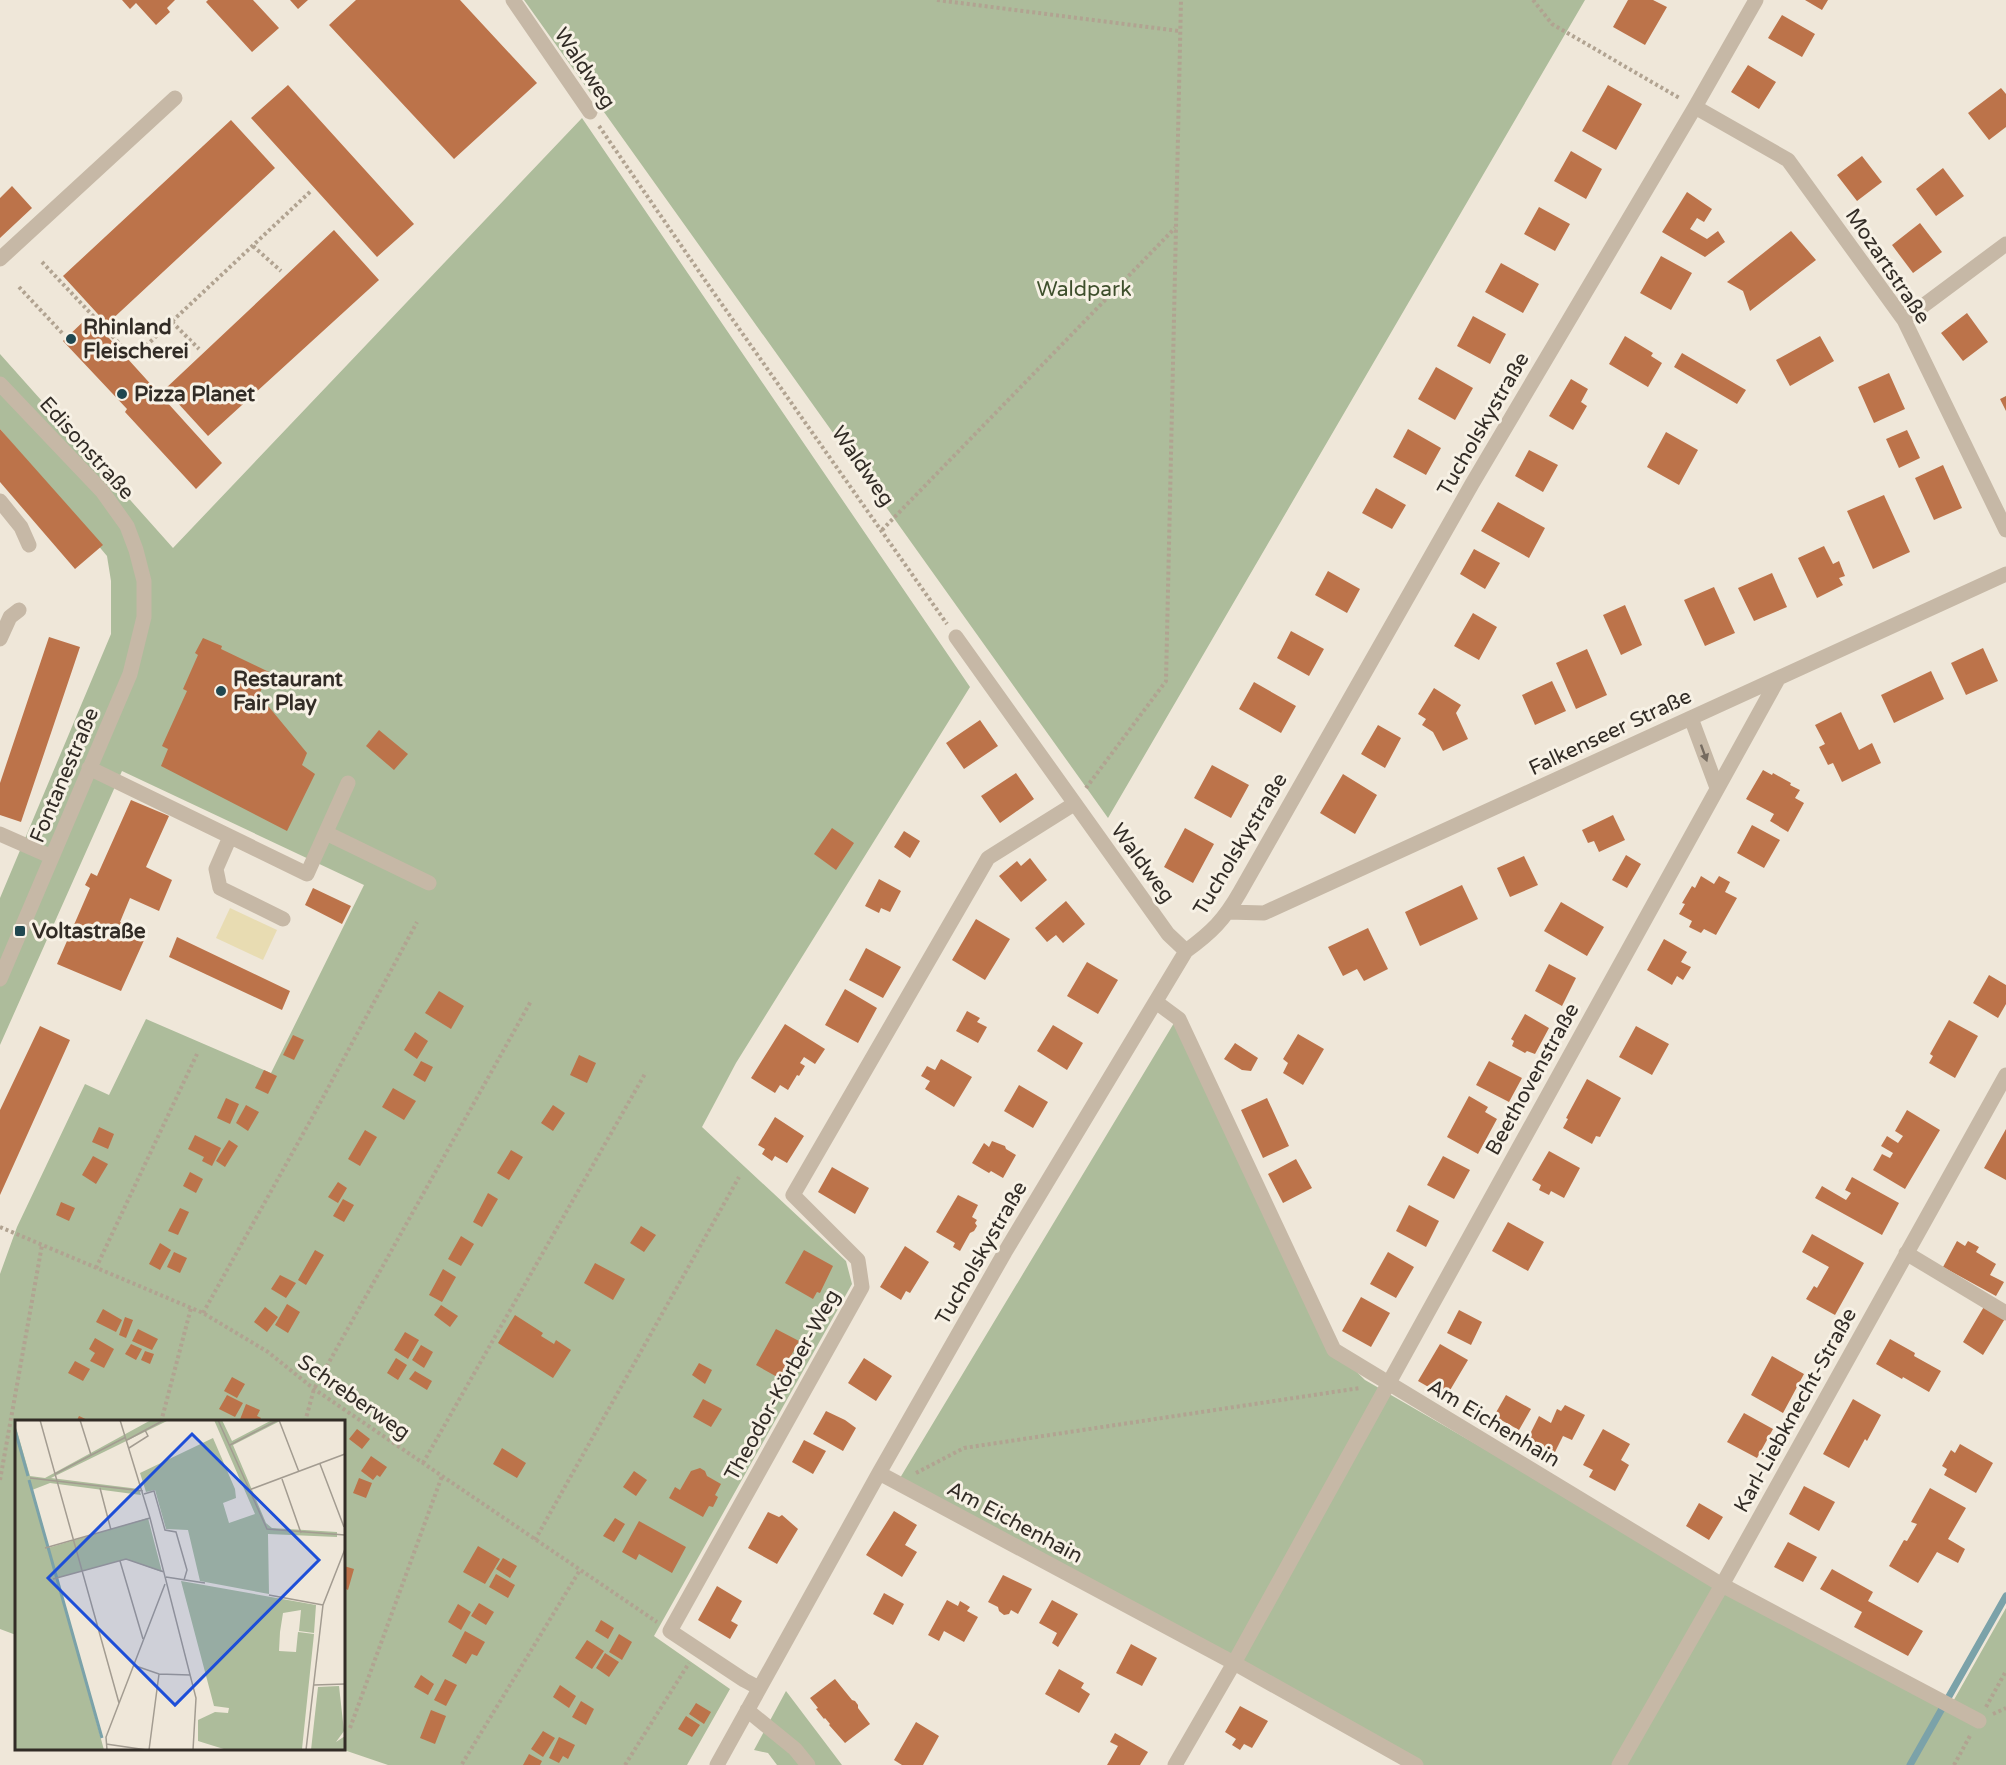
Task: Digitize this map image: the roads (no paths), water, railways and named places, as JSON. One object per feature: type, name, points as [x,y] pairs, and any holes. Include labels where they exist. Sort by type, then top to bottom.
[{"type":"street","name":"Waldweg","points":[[513,0],[590,112]]},
{"type":"street","name":"Tucholskystraße","points":[[717,1765],[1005,1252],[1186,951],[1210,933],[1228,912],[1472,484],[1756,0]]},
{"type":"street","points":[[0,259],[175,98]]},
{"type":"street","name":"Mozartstraße","points":[[1695,107],[1788,160],[1904,320],[2006,530]]},
{"type":"street","points":[[1904,320],[2006,244]]},
{"type":"street","name":"Edisonstraße","points":[[0,384],[109,499],[126,526],[136,550],[144,581]]},
{"type":"street","points":[[0,501],[21,527],[28,545]]},
{"type":"street","name":"Falkenseer Straße","points":[[1228,912],[1264,913],[2006,574]]},
{"type":"street","name":"Fontanestraße","points":[[0,978],[130,674],[144,617],[144,581]]},
{"type":"street","points":[[0,639],[10,617],[19,610]]},
{"type":"street","name":"Waldweg","points":[[956,637],[1168,934],[1186,951]]},
{"type":"street","name":"Beethovenstraße","points":[[1175,1765],[1234,1663],[1778,680]]},
{"type":"street","points":[[1691,718],[1717,788]]},
{"type":"street","points":[[89,768],[307,874],[348,783]]},
{"type":"street","name":"Theodor-Körber-Weg","points":[[759,1688],[670,1631],[861,1287],[858,1260],[793,1195],[988,858],[1074,804]]},
{"type":"street","points":[[326,833],[429,883]]},
{"type":"street","points":[[0,834],[52,857]]},
{"type":"street","points":[[230,837],[216,868],[220,888],[283,919]]},
{"type":"street","name":"Am Eichenhain","points":[[1156,1002],[1179,1019],[1334,1350],[1386,1387],[1722,1585],[1954,1710],[1979,1721]]},
{"type":"street","name":"Karl-Liebknecht-Straße","points":[[1619,1765],[2006,1075]]},
{"type":"street","points":[[1906,1253],[2006,1313]]},
{"type":"street","name":"Am Eichenhain","points":[[879,1473],[1234,1663],[1416,1765]]},
{"type":"street","points":[[747,1710],[795,1749],[808,1765]]},
{"type":"waterway","points":[[1910,1765],[2006,1596]]},
{"type":"place","name":"Rhinland Fleischerei","points":[[71,339]]},
{"type":"place","name":"Pizza Planet","points":[[122,394]]},
{"type":"place","name":"Restaurant Fair Play","points":[[221,691]]},
{"type":"place","name":"Voltastraße","points":[[20,931]]},
{"type":"park label","name":"Waldpark","points":[[1084,289]]}]
